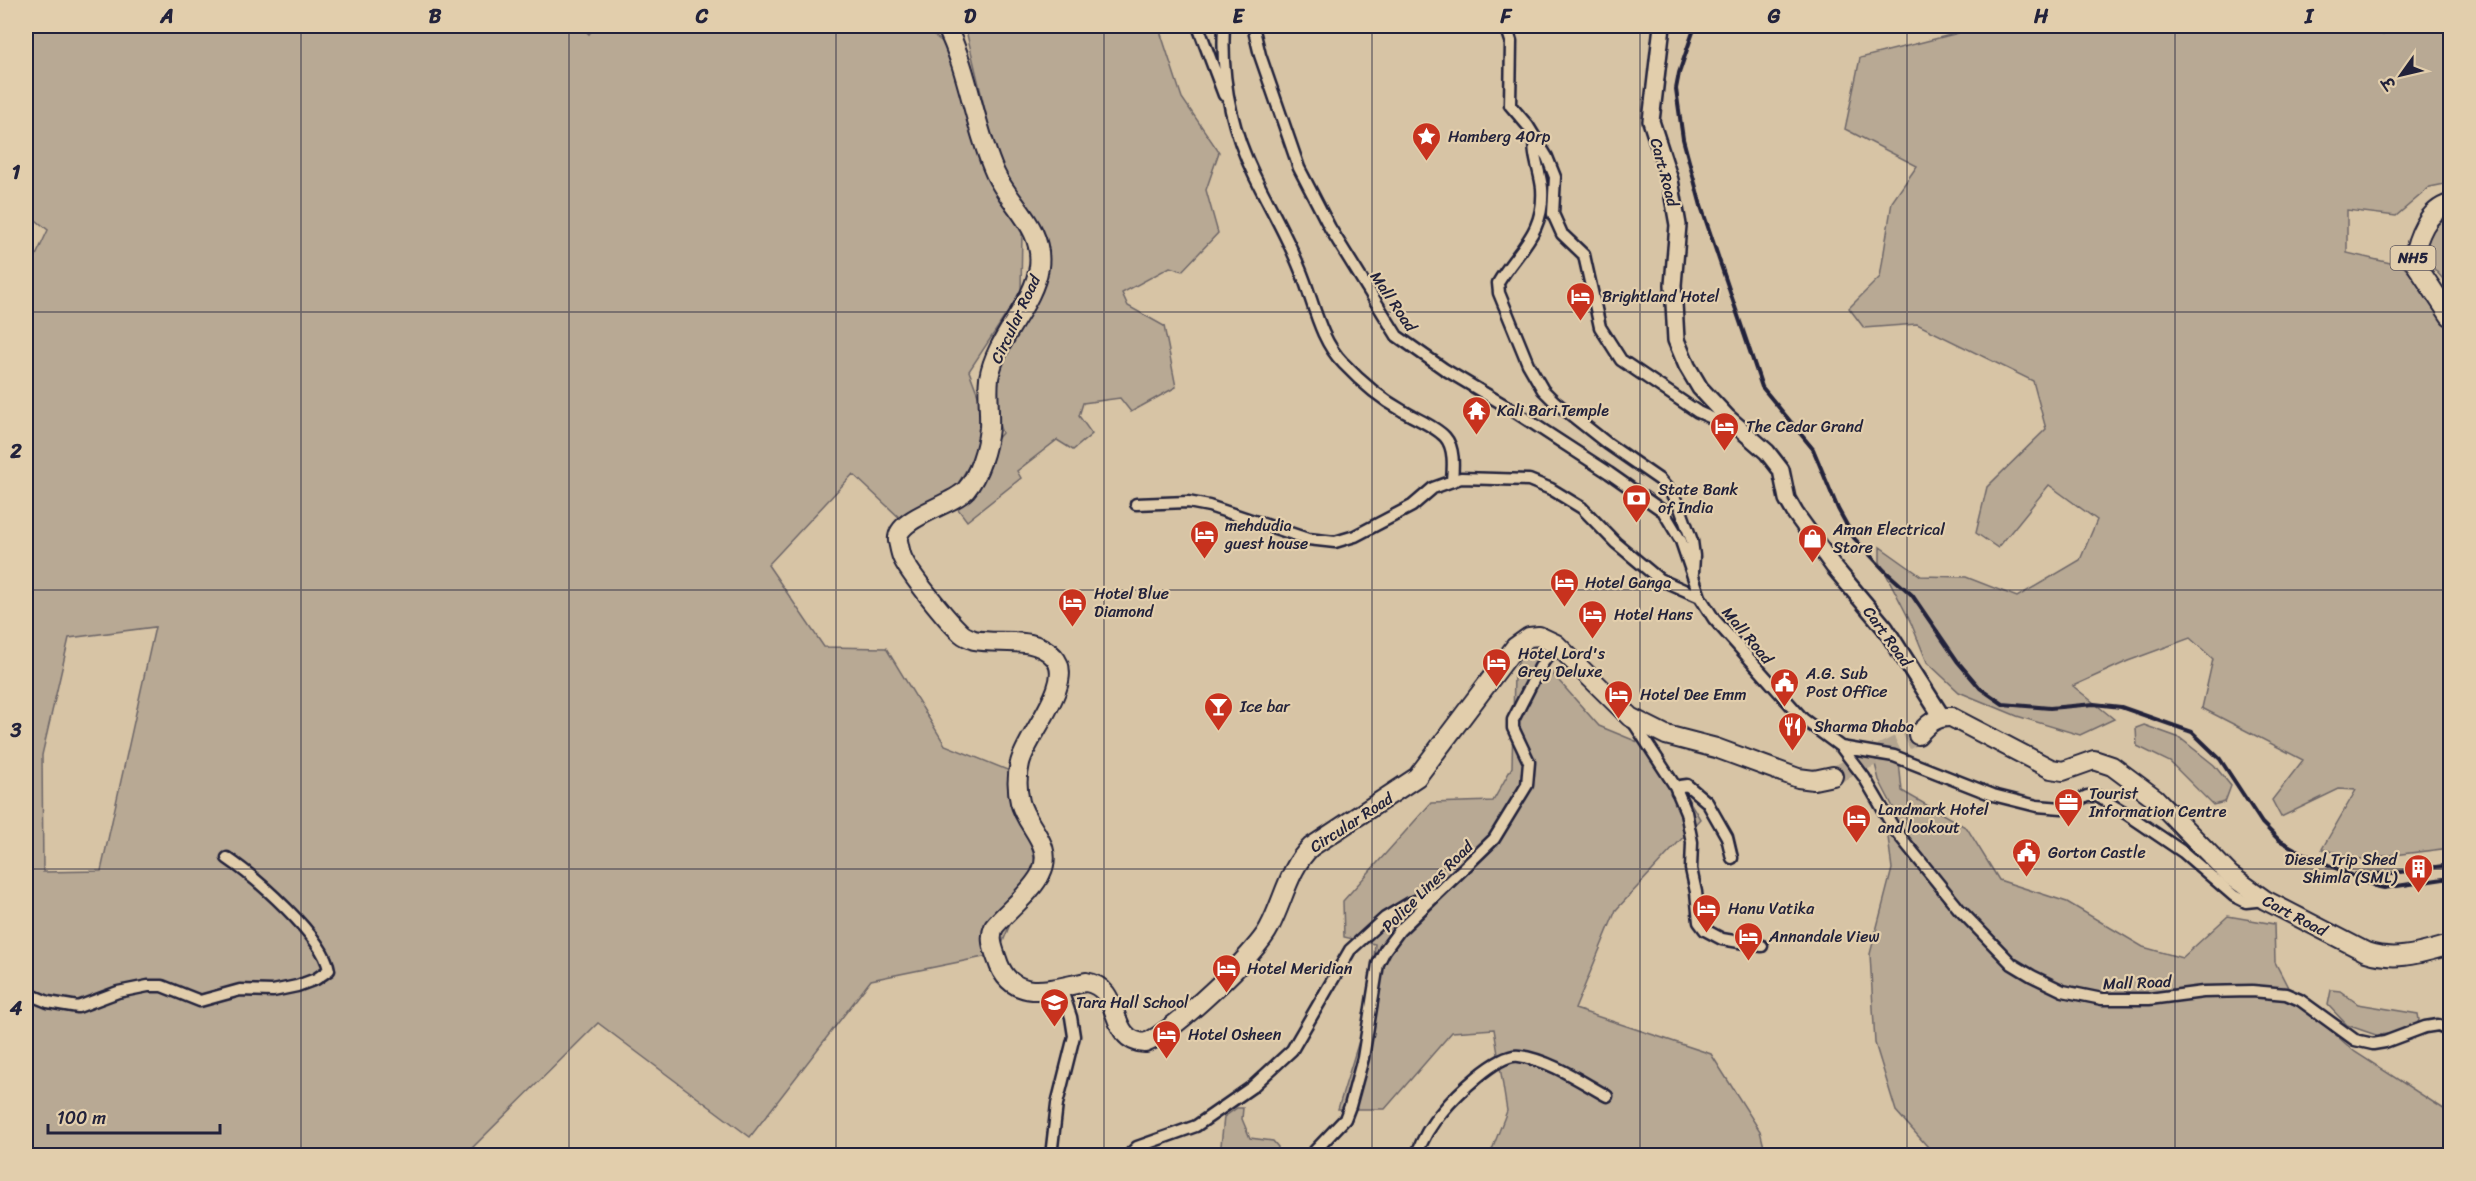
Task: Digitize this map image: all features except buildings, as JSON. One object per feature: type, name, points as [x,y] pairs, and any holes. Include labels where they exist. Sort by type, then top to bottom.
[{"type":"main road","name":"Circular Road","points":[[946,26],[970,90],[995,175],[1028,220],[1040,257],[1038,271],[1030,291],[996,353],[987,390],[989,429],[980,465],[968,488],[946,504],[904,525],[899,531],[898,539],[902,557],[915,578],[959,632],[973,639],[1028,644],[1043,649],[1058,663],[1059,685],[1023,754],[1018,776],[1019,801],[1027,820],[1045,850],[1043,871],[994,927],[991,938],[998,964],[1010,980],[1025,989],[1036,992],[1086,982],[1101,986],[1108,996],[1122,1031],[1133,1040],[1145,1043],[1160,1035],[1239,966],[1260,944],[1269,928],[1293,868],[1306,852],[1418,777],[1521,642],[1529,637],[1539,636],[1556,644]]},
{"type":"main road","name":"Cart Road","points":[[1662,26],[1651,122],[1670,180],[1678,225],[1673,285],[1676,340],[1686,366],[1700,388],[1728,418],[1767,452],[1781,470],[1787,499],[1795,513],[1834,567],[1885,628],[1942,717],[1954,717],[2051,769],[2063,771],[2094,760],[2112,766],[2156,798],[2226,872],[2265,900],[2366,952],[2379,956],[2404,958],[2451,945]]},
{"type":"main road","name":"NH5","points":[[2451,204],[2440,208],[2430,218],[2413,260],[2451,316]]},
{"type":"main road","points":[[1556,644],[1630,717],[1666,735],[1716,748],[1798,778],[1814,780],[1833,776]]},
{"type":"main road","points":[[1918,735],[1930,723],[1942,717]]},
{"type":"street","points":[[1198,26],[1253,173],[1286,234],[1307,284],[1325,339],[1341,361],[1362,381],[1401,411],[1446,438],[1453,469],[1452,481]]},
{"type":"street","points":[[1224,26],[1222,56],[1230,108]]},
{"type":"street","name":"Mall Road","points":[[1253,26],[1260,55],[1307,185],[1330,228],[1397,336],[1443,369],[1610,472],[1663,511],[1681,541],[1700,597],[1714,619],[1777,693],[1803,719],[1840,747],[1864,777],[1895,830],[1959,909],[2012,964],[2042,981],[2081,996],[2120,1000],[2203,992],[2252,991],[2286,994],[2300,1000],[2355,1040],[2373,1044],[2385,1042],[2425,1027],[2438,1025],[2451,1030]]},
{"type":"street","points":[[1506,26],[1511,40],[1510,105],[1535,137],[1547,157],[1555,177],[1553,214],[1562,234],[1584,255],[1600,327],[1621,360],[1698,412],[1714,419],[1728,418]]},
{"type":"street","points":[[1535,137],[1533,149],[1541,182],[1542,213],[1527,243],[1498,283],[1499,293],[1528,364],[1543,390],[1608,444],[1660,480],[1671,493],[1679,505],[1692,541],[1695,568],[1692,576]]},
{"type":"street","points":[[1136,504],[1188,502],[1209,506],[1308,539],[1335,542],[1346,540],[1375,526],[1412,506],[1433,488],[1461,478],[1529,480],[1551,489],[1582,508],[1616,543],[1652,574],[1700,597]]},
{"type":"street","name":"Police Lines Road","points":[[1310,1155],[1345,1119],[1350,1106],[1364,1058],[1378,964],[1384,950],[1399,931],[1494,839],[1527,785],[1529,762],[1513,728],[1513,720],[1540,667],[1556,644]]},
{"type":"street","points":[[1630,717],[1677,792],[1686,812],[1692,842],[1691,869],[1699,922],[1705,930],[1722,939],[1762,946]]},
{"type":"street","points":[[1840,747],[1894,756],[1993,795],[2037,806],[2062,808],[2087,796],[2097,796],[2127,813],[2183,852],[2234,896],[2246,902],[2265,900]]},
{"type":"street","points":[[1677,792],[1680,786],[1687,785],[1707,802],[1727,837],[1732,858]]},
{"type":"street","points":[[26,993],[48,1002],[78,1007],[118,992],[148,986],[162,986],[200,1001],[240,990],[273,991],[297,986],[316,979],[329,970],[327,958],[312,938],[245,870],[227,858]]},
{"type":"street","points":[[1128,1155],[1137,1147],[1203,1122],[1252,1087],[1292,1050],[1350,950],[1394,913],[1410,903],[1442,891]]},
{"type":"street","points":[[1051,1155],[1058,1104],[1074,1036],[1071,1017],[1061,987]]},
{"type":"street","points":[[1416,1155],[1422,1141],[1442,1112],[1478,1077],[1507,1056],[1520,1056],[1549,1065],[1607,1096]]},
{"type":"shaded area","points":[[26,26],[581,26],[589,34],[595,26],[921,26],[948,46],[987,179],[1022,231],[1021,292],[969,371],[991,429],[953,492],[1002,433],[982,375],[1035,291],[1038,232],[1000,173],[965,26],[1154,26],[1160,31],[1182,98],[1219,152],[1206,190],[1218,233],[1182,271],[1170,267],[1122,293],[1128,306],[1164,326],[1176,387],[1131,412],[1120,398],[1083,403],[1079,416],[1092,434],[1073,450],[1057,440],[1017,471],[1021,478],[967,521],[949,497],[903,521],[853,474],[768,565],[824,647],[886,648],[945,745],[1015,773],[1035,862],[998,954],[871,980],[750,1137],[598,1023],[465,1155],[26,1155],[26,277],[48,230],[26,212]],"holes":[[[155,627],[101,871],[43,872],[42,755],[69,638]]]},
{"type":"shaded area","points":[[1963,26],[2364,26],[2383,35],[2397,26],[2450,26],[2450,183],[2430,187],[2396,216],[2347,210],[2347,253],[2403,266],[2450,318],[2450,848],[2361,859],[2322,849],[2356,790],[2339,789],[2281,817],[2272,800],[2303,760],[2202,708],[2213,659],[2190,638],[2128,661],[2073,686],[2114,719],[2080,735],[2017,716],[1959,692],[1927,662],[1911,623],[1880,562],[1880,547],[1921,576],[1966,577],[2017,597],[2080,560],[2097,520],[2049,485],[1998,548],[1976,533],[1987,487],[2046,429],[2033,381],[1917,324],[1864,328],[1849,308],[1880,277],[1892,202],[1917,166],[1845,129],[1860,58],[1958,33]]},
{"type":"shaded area","points":[[2450,198],[2450,287],[2422,255],[2432,204]]},
{"type":"shaded area","points":[[1521,655],[1536,655],[1599,726],[1660,751],[1700,819],[1616,910],[1575,1009],[1711,1054],[1760,1131],[1766,1155],[1490,1155],[1507,1111],[1494,1029],[1452,1032],[1385,1109],[1338,1109],[1370,1005],[1375,944],[1344,937],[1343,901],[1431,803],[1493,801],[1512,767],[1514,674]]},
{"type":"shaded area","points":[[2144,725],[2180,738],[2214,765],[2231,786],[2225,802],[2213,805],[2170,762],[2137,746],[2136,728]]},
{"type":"shaded area","points":[[1874,760],[1899,762],[1902,791],[1967,828],[1999,880],[2067,902],[2143,947],[2182,958],[2228,916],[2274,924],[2275,962],[2293,997],[2355,1052],[2450,1113],[2450,1155],[1935,1155],[1896,1111],[1875,1043],[1870,954],[1892,869],[1888,837],[1893,807],[1879,780]]},
{"type":"shaded area","points":[[2331,990],[2340,991],[2358,1004],[2418,1014],[2419,1020],[2413,1032],[2376,1035],[2347,1025],[2328,1005]]},
{"type":"shaded area","points":[[1237,1108],[1243,1108],[1242,1119],[1250,1138],[1273,1141],[1278,1147],[1277,1155],[1220,1155],[1224,1117]]},
{"type":"tunnel","points":[[1833,776],[1918,735]]},
{"type":"railway","points":[[1695,26],[1676,89],[1683,139],[1701,206],[1762,387],[1813,449],[1838,509],[1854,538],[1885,571],[1912,595],[1958,662],[1980,688],[2003,704],[2050,708],[2094,704],[2121,707],[2192,732],[2220,759],[2262,823],[2279,840],[2300,852],[2384,888],[2450,878]]},
{"type":"railway","points":[[2356,874],[2393,873],[2450,865]]},
{"type":"place","name":"Hamberg 40rp","points":[[1427,162]]},
{"type":"place","name":"Brightland Hotel","points":[[1581,322]]},
{"type":"place","name":"Kali Bari Temple","points":[[1476,436]]},
{"type":"place","name":"The Cedar Grand","points":[[1725,452]]},
{"type":"place","name":"State Bank of India","points":[[1637,524]]},
{"type":"place","name":"mehdudia guest house","points":[[1204,560]]},
{"type":"place","name":"Aman Electrical Store","points":[[1812,564]]},
{"type":"place","name":"Hotel Ganga","points":[[1564,608]]},
{"type":"place","name":"Hotel Blue Diamond","points":[[1073,628]]},
{"type":"place","name":"Hotel Hans","points":[[1593,640]]},
{"type":"place","name":"Hotel Lord's Grey Deluxe","points":[[1497,688]]},
{"type":"place","name":"A.G. Sub Post Office","points":[[1785,708]]},
{"type":"place","name":"Hotel Dee Emm","points":[[1619,720]]},
{"type":"place","name":"Ice bar","points":[[1219,732]]},
{"type":"place","name":"Sharma Dhaba","points":[[1793,752]]},
{"type":"place","name":"Tourist Information Centre","points":[[2068,828]]},
{"type":"place","name":"Landmark Hotel and lookout","points":[[1857,844]]},
{"type":"place","name":"Gorton Castle","points":[[2027,878]]},
{"type":"place","name":"Diesel Trip Shed Shimla (SML)","points":[[2418,894]]},
{"type":"place","name":"Hanu Vatika","points":[[1707,934]]},
{"type":"place","name":"Annandale View","points":[[1748,962]]},
{"type":"place","name":"Hotel Meridian","points":[[1226,994]]},
{"type":"place","name":"Tara Hall School","points":[[1055,1028]]},
{"type":"place","name":"Hotel Osheen","points":[[1167,1060]]}]
